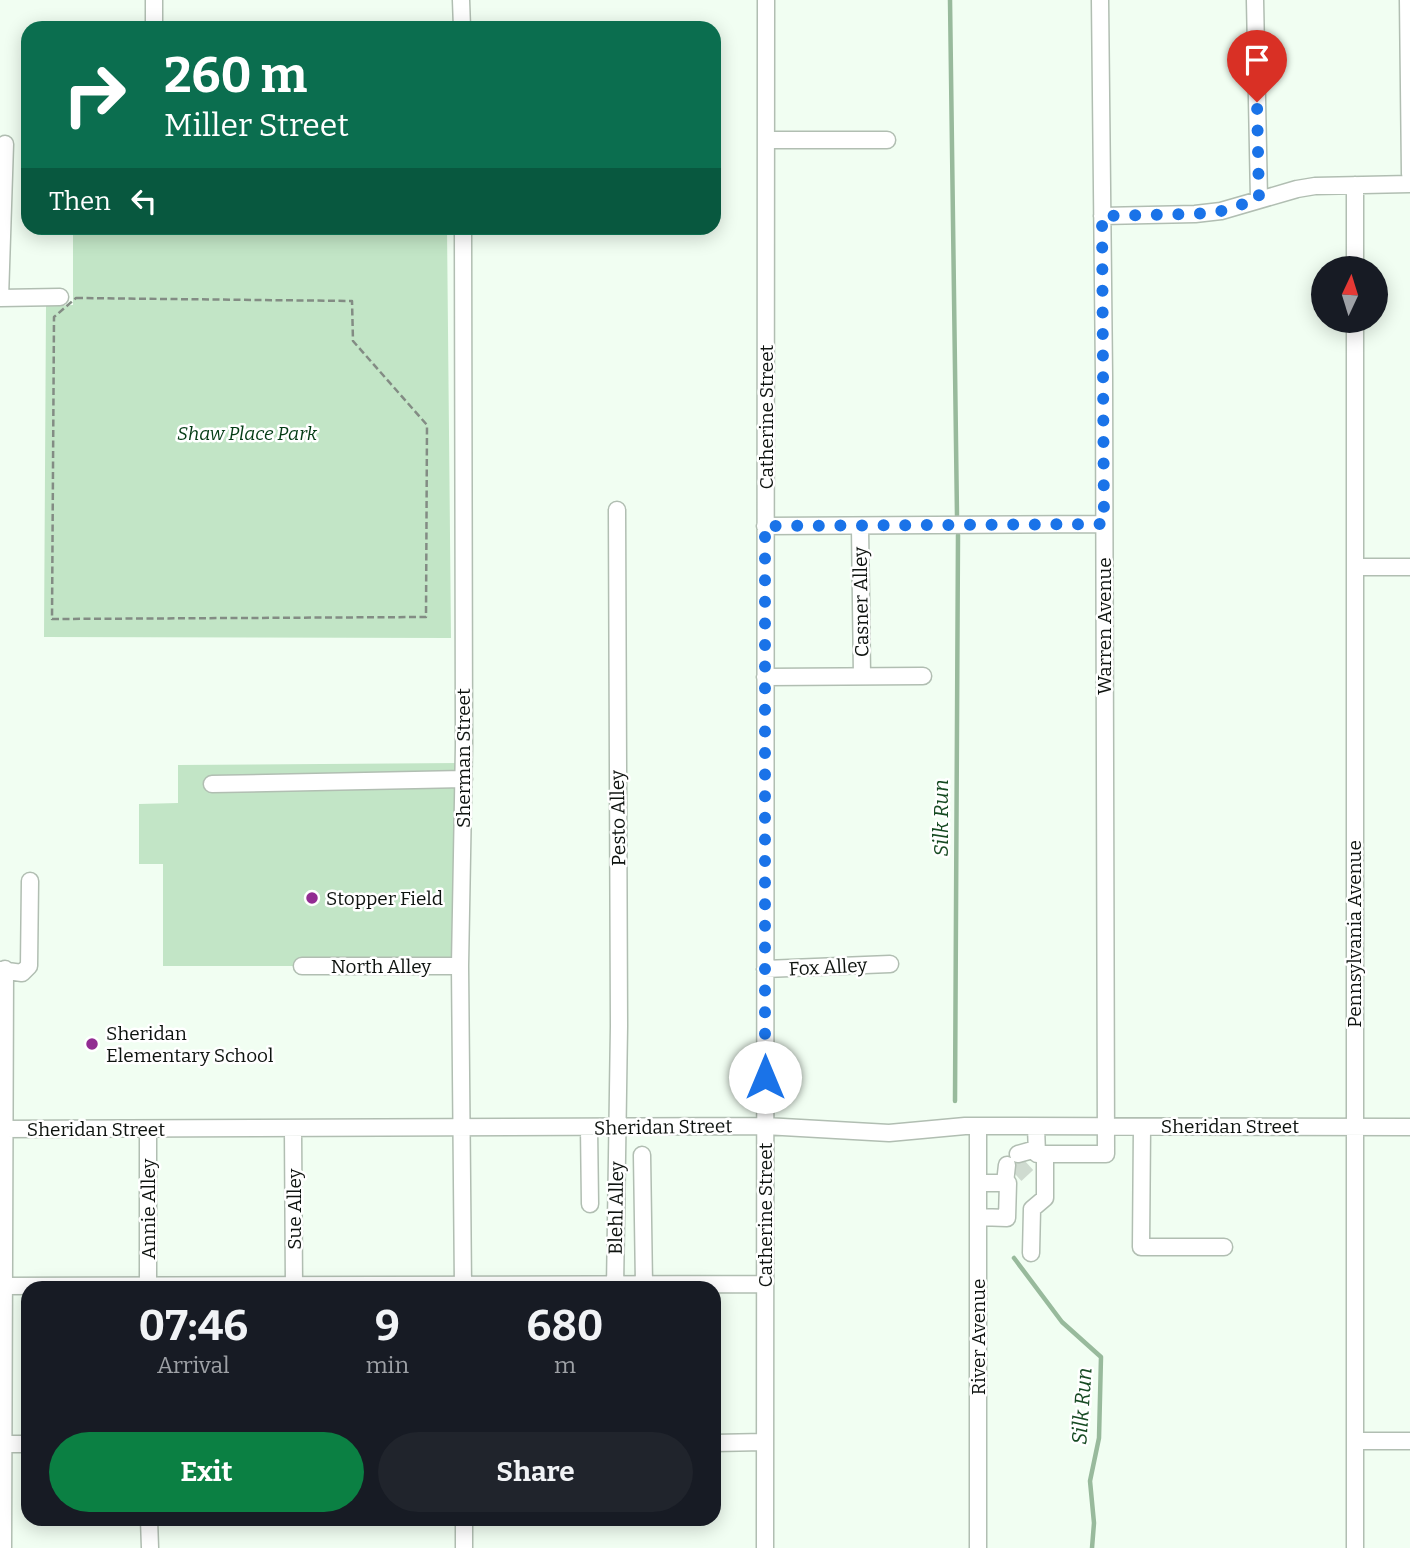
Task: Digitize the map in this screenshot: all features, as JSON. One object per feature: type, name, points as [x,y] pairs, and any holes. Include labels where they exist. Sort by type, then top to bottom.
[{"type":"street","points":[[154,0],[154,21]]},
{"type":"street","points":[[461,0],[462,21]]},
{"type":"street","name":"Catherine Street","points":[[765,1548],[766,0]]},
{"type":"street","name":"Warren Avenue","points":[[1022,1165],[1106,1154],[1100,0]]},
{"type":"street","points":[[1255,0],[1259,199]]},
{"type":"street","points":[[1408,0],[1410,174]]},
{"type":"street","points":[[766,141],[887,140]]},
{"type":"street","points":[[5,144],[0,298],[60,297]]},
{"type":"street","points":[[1102,216],[1221,211],[1315,186],[1410,184]]},
{"type":"street","points":[[1355,185],[1356,256]]},
{"type":"street","name":"Sherman Street","points":[[463,235],[464,779],[460,966],[463,1281]]},
{"type":"street","name":"Pennsylvania Avenue","points":[[1355,333],[1355,1548]]},
{"type":"street","name":"Pesto Alley","points":[[617,510],[618,1127]]},
{"type":"street","points":[[765,526],[1104,524]]},
{"type":"street","name":"Casner Alley","points":[[860,527],[862,676]]},
{"type":"street","points":[[1355,567],[1410,567]]},
{"type":"street","points":[[765,677],[923,676]]},
{"type":"street","points":[[212,783],[464,779]]},
{"type":"street","points":[[3,1548],[3,970],[22,973],[29,966],[30,881]]},
{"type":"street","name":"Fox Alley","points":[[765,969],[890,964]]},
{"type":"street","name":"North Alley","points":[[302,966],[460,966]]},
{"type":"street","name":"Sheridan Street","points":[[2,1129],[765,1126],[889,1133],[978,1126],[1410,1127]]},
{"type":"street","name":"River Avenue","points":[[978,1126],[978,1548]]},
{"type":"street","points":[[978,1217],[1007,1218],[1007,1209],[1036,1126]]},
{"type":"street","points":[[1142,1126],[1141,1247],[1224,1247]]},
{"type":"street","name":"Blehl Alley","points":[[615,1281],[618,1127]]},
{"type":"street","points":[[589,1128],[590,1204]]},
{"type":"street","name":"Annie Alley","points":[[148,1129],[148,1281]]},
{"type":"street","name":"Sue Alley","points":[[293,1129],[294,1281]]},
{"type":"street","points":[[642,1155],[644,1281]]},
{"type":"street","points":[[978,1183],[1022,1165]]},
{"type":"street","points":[[1007,1209],[1032,1209],[1045,1198],[1022,1165]]},
{"type":"street","points":[[1031,1253],[1032,1209]]},
{"type":"street","points":[[721,1284],[765,1284]]},
{"type":"street","points":[[1,1286],[21,1286]]},
{"type":"street","points":[[1355,1441],[1410,1441]]},
{"type":"street","points":[[721,1443],[765,1442]]},
{"type":"street","points":[[2,1444],[21,1444]]},
{"type":"street","points":[[149,1526],[150,1548]]},
{"type":"street","points":[[464,1526],[464,1548]]},
{"type":"path","points":[[76,298],[352,301],[353,341],[409,404],[428,425],[426,617],[52,619],[54,317],[76,298]]},
{"type":"green space","name":"Shaw Place Park","points":[[73,235],[447,235],[451,638],[44,637],[46,306],[73,305]]},
{"type":"green space","name":"Stopper Field","points":[[460,763],[460,966],[163,966],[163,864],[139,864],[139,804],[178,803],[178,765]]},
{"type":"waterway","points":[[950,0],[957,516]]},
{"type":"waterway","name":"Silk Run","points":[[955,1101],[958,535]]},
{"type":"waterway","name":"Silk Run","points":[[1014,1258],[1062,1322],[1101,1357],[1099,1438],[1090,1481],[1094,1523],[1092,1548]]},
{"type":"tunnel","points":[[1016,1175],[1028,1164]]},
{"type":"place","name":"Stopper Field","points":[[312,898]]},
{"type":"place","name":"Sheridan Elementary School","points":[[92,1044]]},
{"type":"route","points":[[765,1077],[765,526],[1104,524],[1102,216],[1195,214],[1221,211],[1259,199],[1257,102]]}]
